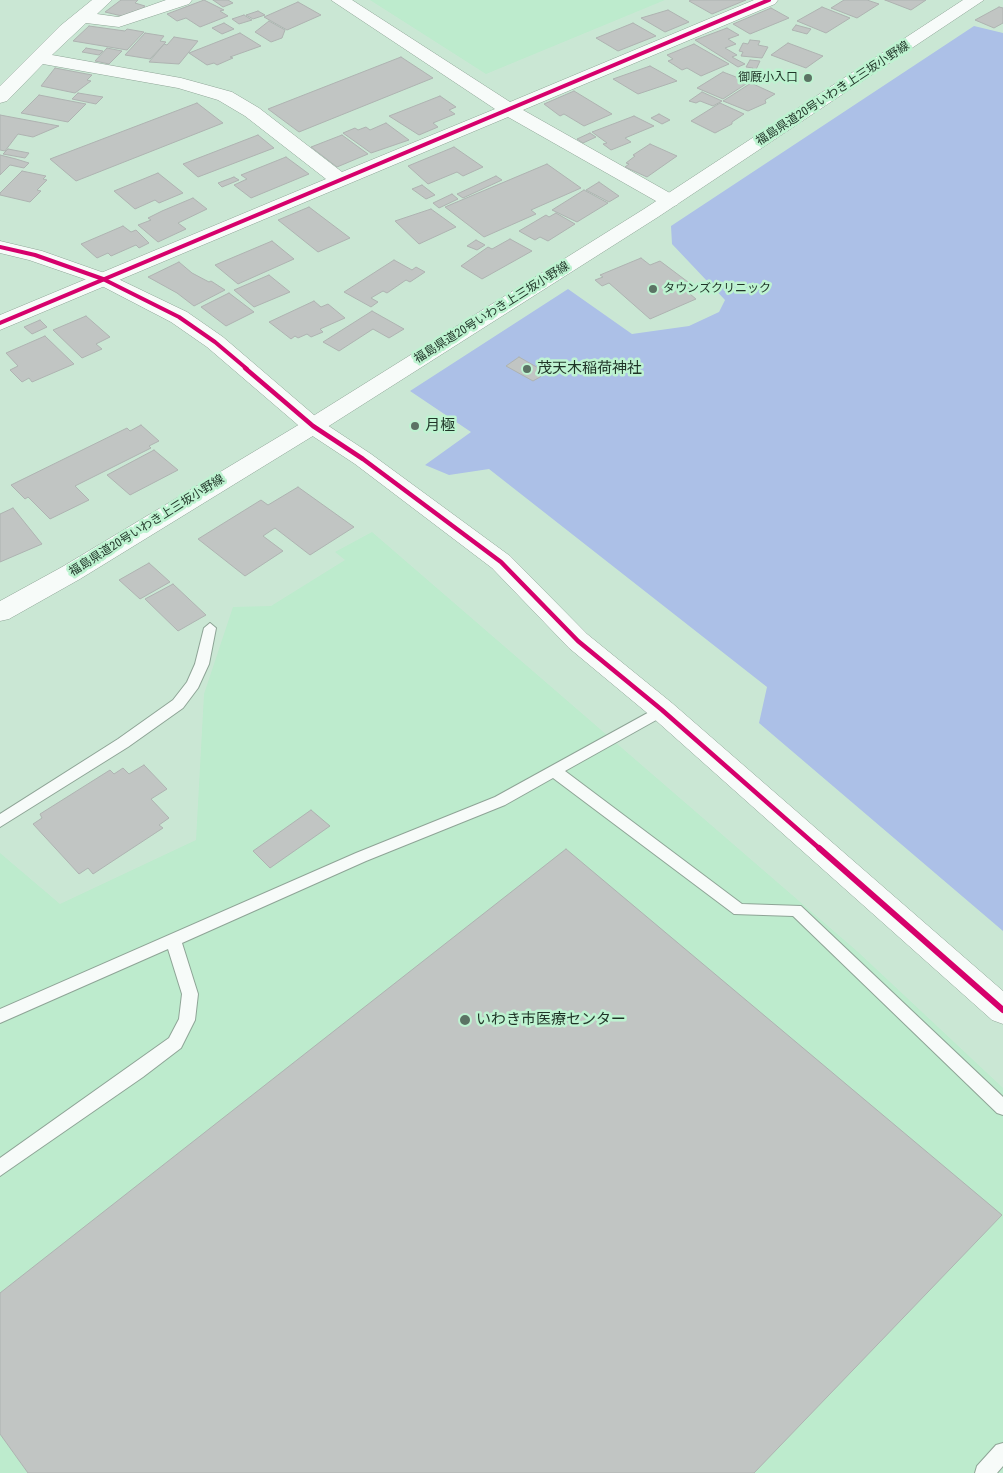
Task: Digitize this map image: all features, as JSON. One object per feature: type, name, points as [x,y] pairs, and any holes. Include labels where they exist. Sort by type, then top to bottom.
[{"type":"street","points":[[0,97],[82,17],[104,0]]},
{"type":"street","points":[[82,17],[119,22],[184,0]]},
{"type":"street","points":[[340,0],[508,109],[670,201]]},
{"type":"street","points":[[0,323],[769,0]]},
{"type":"street","name":"福島県道20号いわき上三坂小野線","points":[[0,612],[71,573],[313,426],[670,201],[975,0]]},
{"type":"street","points":[[39,58],[181,83],[225,96],[252,112],[340,180]]},
{"type":"street","points":[[0,247],[35,255],[103,279],[179,317],[215,342],[313,426],[362,459],[500,562],[578,641],[662,710],[1003,1010]]},
{"type":"lane","points":[[0,821],[115,749],[178,704],[193,684],[202,664],[210,628]]},
{"type":"lane","points":[[0,1016],[361,857],[500,801],[662,710]]},
{"type":"lane","points":[[554,771],[739,910],[796,910],[1003,1108]]},
{"type":"lane","points":[[0,1168],[137,1072],[175,1043],[187,1020],[190,994],[173,940]]},
{"type":"lane","points":[[984,1473],[1003,1452]]},
{"type":"shaded area","points":[[370,0],[665,0],[486,74]]},
{"type":"shaded area","points":[[974,26],[1003,33],[1003,931],[759,723],[767,687],[489,469],[449,475],[425,465],[471,432],[410,391],[568,289],[632,334],[689,326],[719,312],[725,300],[672,244],[671,226]]},
{"type":"shaded area","name":"いわき市医療センター","points":[[372,532],[858,952],[1003,1088],[1003,1473],[0,1473],[0,853],[60,904],[196,840],[204,694],[233,607],[271,606],[345,560],[335,552]]},
{"type":"building","points":[[121,0],[138,0],[135,3],[145,6],[137,13],[132,12],[126,17],[105,12]]},
{"type":"building","points":[[204,0],[224,10],[220,11],[228,16],[200,27],[186,18],[177,21],[167,14]]},
{"type":"building","points":[[213,0],[228,0],[233,3],[223,7]]},
{"type":"building","points":[[746,0],[712,14],[689,1]]},
{"type":"building","points":[[844,0],[867,0],[879,4],[857,18],[831,8]]},
{"type":"building","points":[[885,0],[926,0],[911,10]]},
{"type":"building","points":[[298,2],[321,15],[287,30],[264,17]]},
{"type":"building","points":[[822,7],[850,18],[826,33],[797,21]]},
{"type":"building","points":[[999,7],[1003,8],[1003,23],[994,28],[975,20]]},
{"type":"building","points":[[771,8],[789,18],[750,34],[733,24]]},
{"type":"building","points":[[668,10],[689,22],[665,32],[641,18]]},
{"type":"building","points":[[258,11],[265,15],[253,19],[246,15]]},
{"type":"building","points":[[244,15],[252,20],[239,24],[232,19]]},
{"type":"building","points":[[269,21],[285,30],[282,38],[271,42],[255,32]]},
{"type":"building","points":[[224,23],[234,29],[222,34],[212,28]]},
{"type":"building","points":[[633,23],[656,36],[618,51],[596,38]]},
{"type":"building","points":[[796,25],[811,29],[807,34],[792,30]]},
{"type":"building","points":[[89,26],[144,32],[127,50],[73,41]]},
{"type":"building","points":[[727,28],[739,35],[728,39],[736,44],[725,48],[737,55],[732,57],[745,64],[738,67],[695,40]]},
{"type":"building","points":[[145,33],[164,36],[160,41],[166,42],[150,59],[125,55]]},
{"type":"building","points":[[240,33],[261,46],[230,57],[233,58],[217,65],[214,63],[207,65],[189,53]]},
{"type":"building","points":[[174,37],[198,41],[179,64],[149,62],[164,44],[167,45]]},
{"type":"building","points":[[750,40],[760,41],[758,45],[768,47],[762,58],[741,56],[743,52],[739,51],[743,43],[748,44]]},
{"type":"building","points":[[788,43],[823,56],[806,68],[771,55]]},
{"type":"building","points":[[694,44],[729,64],[701,76],[687,68],[682,70],[668,61],[673,59],[667,55]]},
{"type":"building","points":[[86,48],[103,51],[99,55],[82,52]]},
{"type":"building","points":[[107,48],[122,51],[109,64],[95,61]]},
{"type":"building","points":[[401,57],[433,78],[299,132],[268,109]]},
{"type":"building","points":[[750,60],[760,61],[754,74],[750,74],[753,68],[746,67]]},
{"type":"building","points":[[650,66],[677,81],[638,94],[613,79]]},
{"type":"building","points":[[55,68],[92,75],[87,80],[91,81],[75,93],[41,86]]},
{"type":"building","points":[[723,72],[749,82],[723,99],[697,88]]},
{"type":"building","points":[[751,83],[775,94],[765,100],[766,103],[748,111],[723,101]]},
{"type":"building","points":[[574,91],[612,114],[584,126],[564,114],[560,116],[544,104]]},
{"type":"building","points":[[702,92],[722,101],[713,106],[700,101],[696,103],[689,101]]},
{"type":"building","points":[[78,93],[103,97],[96,104],[72,99]]},
{"type":"building","points":[[39,95],[86,104],[68,122],[21,113]]},
{"type":"building","points":[[440,96],[456,107],[449,110],[455,114],[433,123],[438,127],[419,135],[389,116]]},
{"type":"building","points":[[197,103],[223,123],[76,181],[50,159]]},
{"type":"building","points":[[720,103],[744,114],[732,122],[732,124],[715,133],[691,121]]},
{"type":"building","points":[[659,114],[670,120],[662,124],[651,118]]},
{"type":"building","points":[[0,115],[59,126],[33,137],[18,134],[5,151],[0,150]]},
{"type":"building","points":[[634,116],[654,126],[625,138],[631,142],[611,150],[603,144],[607,143],[592,132]]},
{"type":"building","points":[[386,123],[409,140],[371,153],[343,133],[355,128],[358,130],[366,127],[370,130]]},
{"type":"building","points":[[590,133],[596,137],[583,143],[577,139]]},
{"type":"building","points":[[258,135],[274,148],[198,177],[183,164]]},
{"type":"building","points":[[342,135],[368,154],[337,167],[311,147]]},
{"type":"building","points":[[650,144],[677,156],[647,177],[625,167],[629,164],[626,163],[635,156],[633,155]]},
{"type":"building","points":[[454,147],[483,167],[463,176],[457,172],[428,184],[408,166]]},
{"type":"building","points":[[8,149],[29,153],[25,158],[3,154]]},
{"type":"building","points":[[0,155],[29,163],[24,168],[10,165],[0,175]]},
{"type":"building","points":[[286,157],[309,174],[251,198],[234,185],[247,179],[241,175]]},
{"type":"building","points":[[547,164],[581,188],[531,210],[536,214],[484,237],[445,207]]},
{"type":"building","points":[[22,171],[46,176],[43,179],[47,180],[37,190],[41,191],[30,202],[0,195],[0,193]]},
{"type":"building","points":[[158,173],[183,193],[159,203],[155,200],[135,209],[114,191]]},
{"type":"building","points":[[496,176],[502,180],[463,198],[457,194]]},
{"type":"building","points":[[234,177],[239,180],[222,187],[218,183]]},
{"type":"building","points":[[599,182],[619,196],[609,202],[586,190]]},
{"type":"building","points":[[422,185],[435,195],[426,199],[412,189]]},
{"type":"building","points":[[584,190],[608,203],[577,222],[552,210]]},
{"type":"building","points":[[452,194],[458,199],[439,208],[433,203]]},
{"type":"building","points":[[193,198],[207,209],[178,223],[186,229],[158,242],[138,225],[151,220],[148,218],[162,211]]},
{"type":"building","points":[[309,207],[350,238],[318,252],[278,220]]},
{"type":"building","points":[[431,209],[456,227],[419,244],[395,221]]},
{"type":"building","points":[[556,213],[575,224],[548,241],[540,237],[535,240],[519,231],[546,215],[549,217]]},
{"type":"building","points":[[123,226],[131,232],[136,230],[149,243],[139,248],[136,245],[111,256],[108,253],[97,258],[81,244]]},
{"type":"building","points":[[510,239],[532,251],[482,279],[461,266],[488,247],[492,249]]},
{"type":"building","points":[[476,240],[485,245],[477,250],[467,246]]},
{"type":"building","points":[[272,241],[294,259],[238,284],[215,265]]},
{"type":"building","name":"タウンズクリニック","points":[[641,258],[650,265],[660,261],[688,282],[683,284],[694,292],[690,294],[696,299],[650,319],[609,283],[602,286],[595,280],[603,277],[600,275]]},
{"type":"building","points":[[394,260],[412,270],[416,267],[425,272],[410,282],[406,280],[387,293],[383,291],[371,298],[378,302],[371,307],[344,292]]},
{"type":"building","points":[[179,262],[192,273],[209,282],[211,281],[225,290],[194,306],[177,293],[148,277]]},
{"type":"building","points":[[269,275],[290,292],[254,307],[234,290]]},
{"type":"building","points":[[229,293],[254,312],[226,326],[201,307]]},
{"type":"building","points":[[314,301],[321,307],[328,304],[345,318],[320,329],[323,332],[311,337],[307,334],[298,338],[295,336],[291,339],[269,322]]},
{"type":"building","points":[[372,311],[404,329],[389,338],[373,329],[339,351],[323,342]]},
{"type":"building","points":[[86,316],[110,337],[96,344],[102,349],[82,358],[53,330]]},
{"type":"building","points":[[40,320],[47,327],[32,334],[24,327]]},
{"type":"building","points":[[45,336],[74,364],[32,382],[29,378],[22,382],[10,370],[18,366],[6,353]]},
{"type":"building","name":"茂天木稲荷神社","points":[[519,357],[547,373],[533,381],[506,366]]},
{"type":"building","points":[[141,425],[159,441],[149,446],[151,448],[75,486],[89,500],[50,519],[28,497],[25,499],[11,485],[127,428],[130,431]]},
{"type":"building","points":[[154,450],[178,470],[130,495],[107,475]]},
{"type":"building","points":[[298,487],[354,527],[310,555],[275,528],[263,536],[283,551],[245,576],[198,539],[261,500],[268,505]]},
{"type":"building","points":[[13,508],[42,544],[0,562],[0,514]]},
{"type":"building","points":[[149,563],[170,582],[140,599],[119,580]]},
{"type":"building","points":[[173,584],[206,615],[178,631],[145,599]]},
{"type":"building","points":[[144,765],[167,789],[151,799],[169,818],[159,825],[163,828],[93,874],[88,868],[79,874],[33,824],[42,818],[40,814],[110,770],[114,774],[123,768],[129,774]]},
{"type":"building","points":[[311,810],[330,826],[270,868],[253,851]]},
{"type":"building","points":[[566,849],[1002,1215],[754,1473],[28,1473],[0,1434],[0,1293]]},
{"type":"cycle path","points":[[0,323],[769,0]]},
{"type":"cycle path","points":[[0,247],[35,255],[103,279],[179,317],[215,342],[313,426],[363,459],[501,562],[578,641],[662,710],[1003,1010]]},
{"type":"place","name":"御厩小入口","points":[[808,78]]},
{"type":"place","name":"タウンズクリニック","points":[[653,289]]},
{"type":"place","name":"茂天木稲荷神社","points":[[527,369]]},
{"type":"place","name":"月極","points":[[415,426]]},
{"type":"place","name":"いわき市医療センター","points":[[465,1020]]}]
